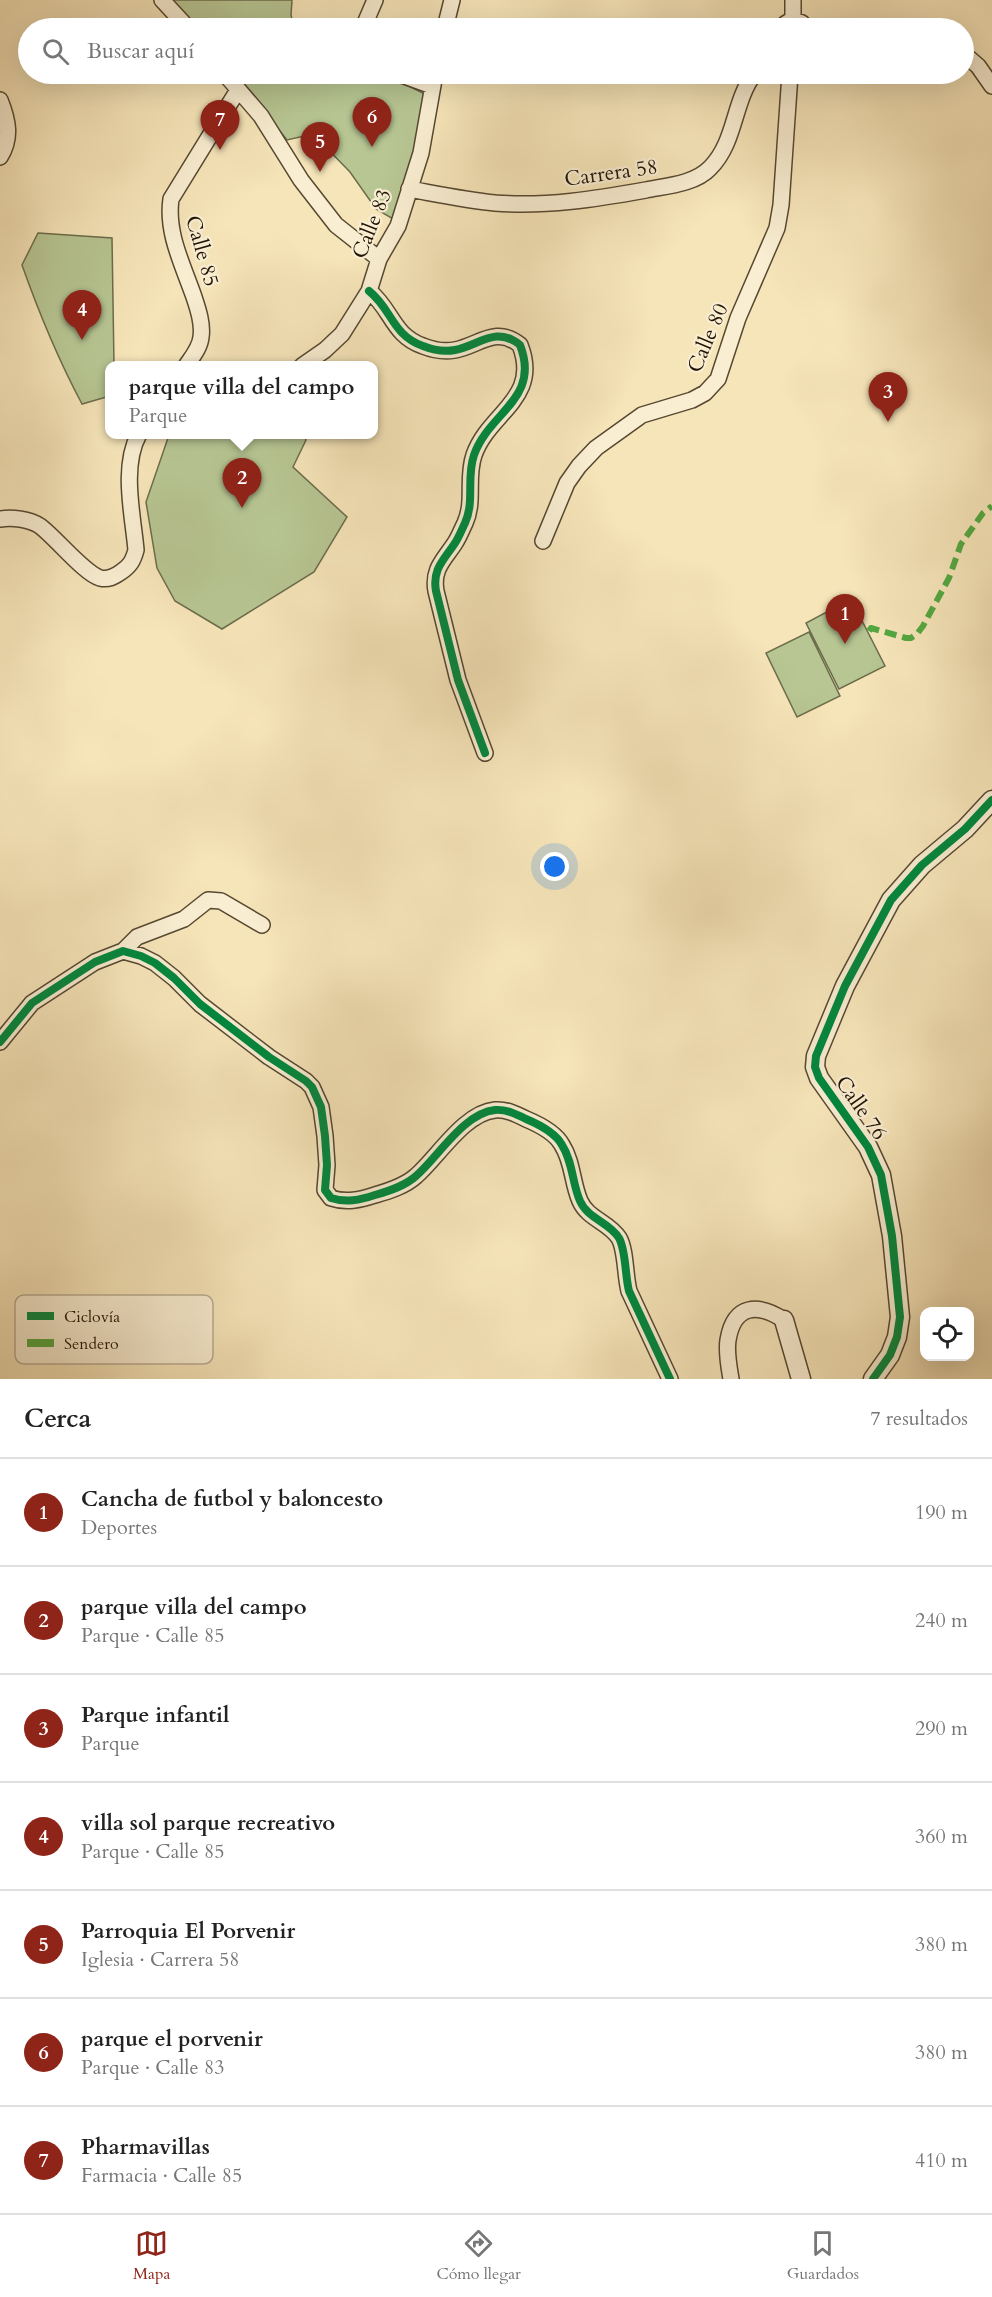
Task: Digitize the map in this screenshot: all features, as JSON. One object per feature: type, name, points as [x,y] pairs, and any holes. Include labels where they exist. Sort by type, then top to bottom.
[{"type":"street","points":[[162,0],[179,18]]},
{"type":"street","points":[[367,18],[375,0]]},
{"type":"street","points":[[448,18],[452,0]]},
{"type":"street","points":[[793,0],[794,18]]},
{"type":"street","points":[[974,63],[992,86]]},
{"type":"street","points":[[233,84],[261,116],[301,180],[336,225],[379,259]]},
{"type":"street","name":"Calle 83","points":[[309,361],[342,334],[369,291],[379,259],[398,226],[427,129],[433,84]]},
{"type":"street","name":"Carrera 58","points":[[409,189],[494,203],[530,203],[582,201],[678,184],[700,176],[716,162],[726,148],[736,113],[749,84]]},
{"type":"street","name":"Calle 80","points":[[543,541],[567,483],[596,448],[642,414],[692,400],[705,393],[718,379],[738,318],[777,228],[781,205],[789,84]]},
{"type":"street","name":"Calle 85","points":[[189,361],[198,348],[202,329],[198,309],[172,232],[169,215],[171,199],[238,90]]},
{"type":"street","points":[[0,100],[8,122],[8,137],[0,157]]},
{"type":"street","points":[[369,291],[381,302],[397,329],[410,341],[422,346],[452,351],[479,340],[504,337],[520,345],[524,356],[526,366],[521,390],[512,405],[489,427],[478,446],[470,474],[470,513],[455,543],[439,563],[435,578],[458,680],[485,753]]},
{"type":"street","points":[[6,518],[38,525],[99,578],[110,579],[122,572],[133,563],[136,550],[130,460],[137,439]]},
{"type":"street","name":"Calle 76","points":[[873,1379],[890,1355],[900,1317],[892,1236],[881,1176],[868,1147],[828,1094],[819,1078],[815,1067],[816,1056],[845,986],[891,900],[922,865],[965,829],[992,800]]},
{"type":"street","points":[[0,1042],[33,1003],[95,962],[123,951],[136,937],[184,919],[208,900],[221,901],[262,925]]},
{"type":"street","points":[[123,951],[155,963],[200,1004],[269,1057],[306,1081],[312,1088],[321,1107],[327,1165],[325,1190],[331,1198],[352,1201],[403,1185],[415,1177],[454,1136],[483,1113],[496,1110],[511,1112],[541,1126],[562,1143],[568,1156],[579,1200],[586,1213],[615,1233],[620,1240],[629,1291],[670,1379]]},
{"type":"street","points":[[731,1379],[728,1341],[737,1318],[751,1308],[762,1309],[784,1320],[801,1379]]},
{"type":"green space","points":[[166,0],[292,0],[292,18],[184,18]]},
{"type":"green space","points":[[243,84],[404,84],[427,95],[419,153],[393,219],[376,209],[350,172],[313,134],[287,140]]},
{"type":"green space","points":[[38,233],[112,238],[114,361],[105,361],[105,397],[82,404],[57,353],[22,265]]},
{"type":"green space","points":[[168,439],[306,439],[293,467],[347,517],[314,572],[222,629],[175,601],[157,568],[146,502]]},
{"type":"green space","points":[[851,599],[885,666],[839,689],[806,623]]},
{"type":"green space","points":[[809,632],[840,696],[797,717],[766,653]]},
{"type":"marked path","points":[[869,631],[871,628],[906,638],[917,634],[949,578],[961,544],[983,513],[992,506]]},
{"type":"cycle path","points":[[369,291],[377,298],[398,329],[423,346],[447,351],[463,348],[487,338],[503,337],[520,345],[525,363],[524,379],[519,392],[490,427],[474,455],[468,515],[458,538],[437,571],[435,583],[458,680],[485,753]]},
{"type":"cycle path","points":[[873,1379],[890,1355],[897,1337],[900,1317],[892,1236],[881,1175],[868,1147],[819,1078],[815,1067],[816,1056],[845,986],[891,900],[922,865],[965,829],[992,800]]},
{"type":"cycle path","points":[[0,1042],[32,1003],[95,962],[123,951],[155,963],[200,1004],[312,1087],[321,1107],[327,1165],[325,1190],[331,1198],[348,1201],[369,1197],[407,1183],[462,1127],[484,1113],[503,1110],[536,1123],[551,1132],[562,1145],[568,1158],[577,1194],[584,1207],[619,1238],[623,1249],[629,1291],[670,1379]]},
{"type":"place","name":"parque el porvenir","points":[[372,147]]},
{"type":"place","name":"Pharmavillas","points":[[220,150]]},
{"type":"place","name":"Parroquia El Porvenir","points":[[320,172]]},
{"type":"place","name":"villa sol parque recreativo","points":[[82,340]]},
{"type":"place","name":"Parque infantil","points":[[888,422]]},
{"type":"place","name":"parque villa del campo","points":[[242,508]]},
{"type":"place","name":"Cancha de futbol y baloncesto","points":[[845,644]]}]
